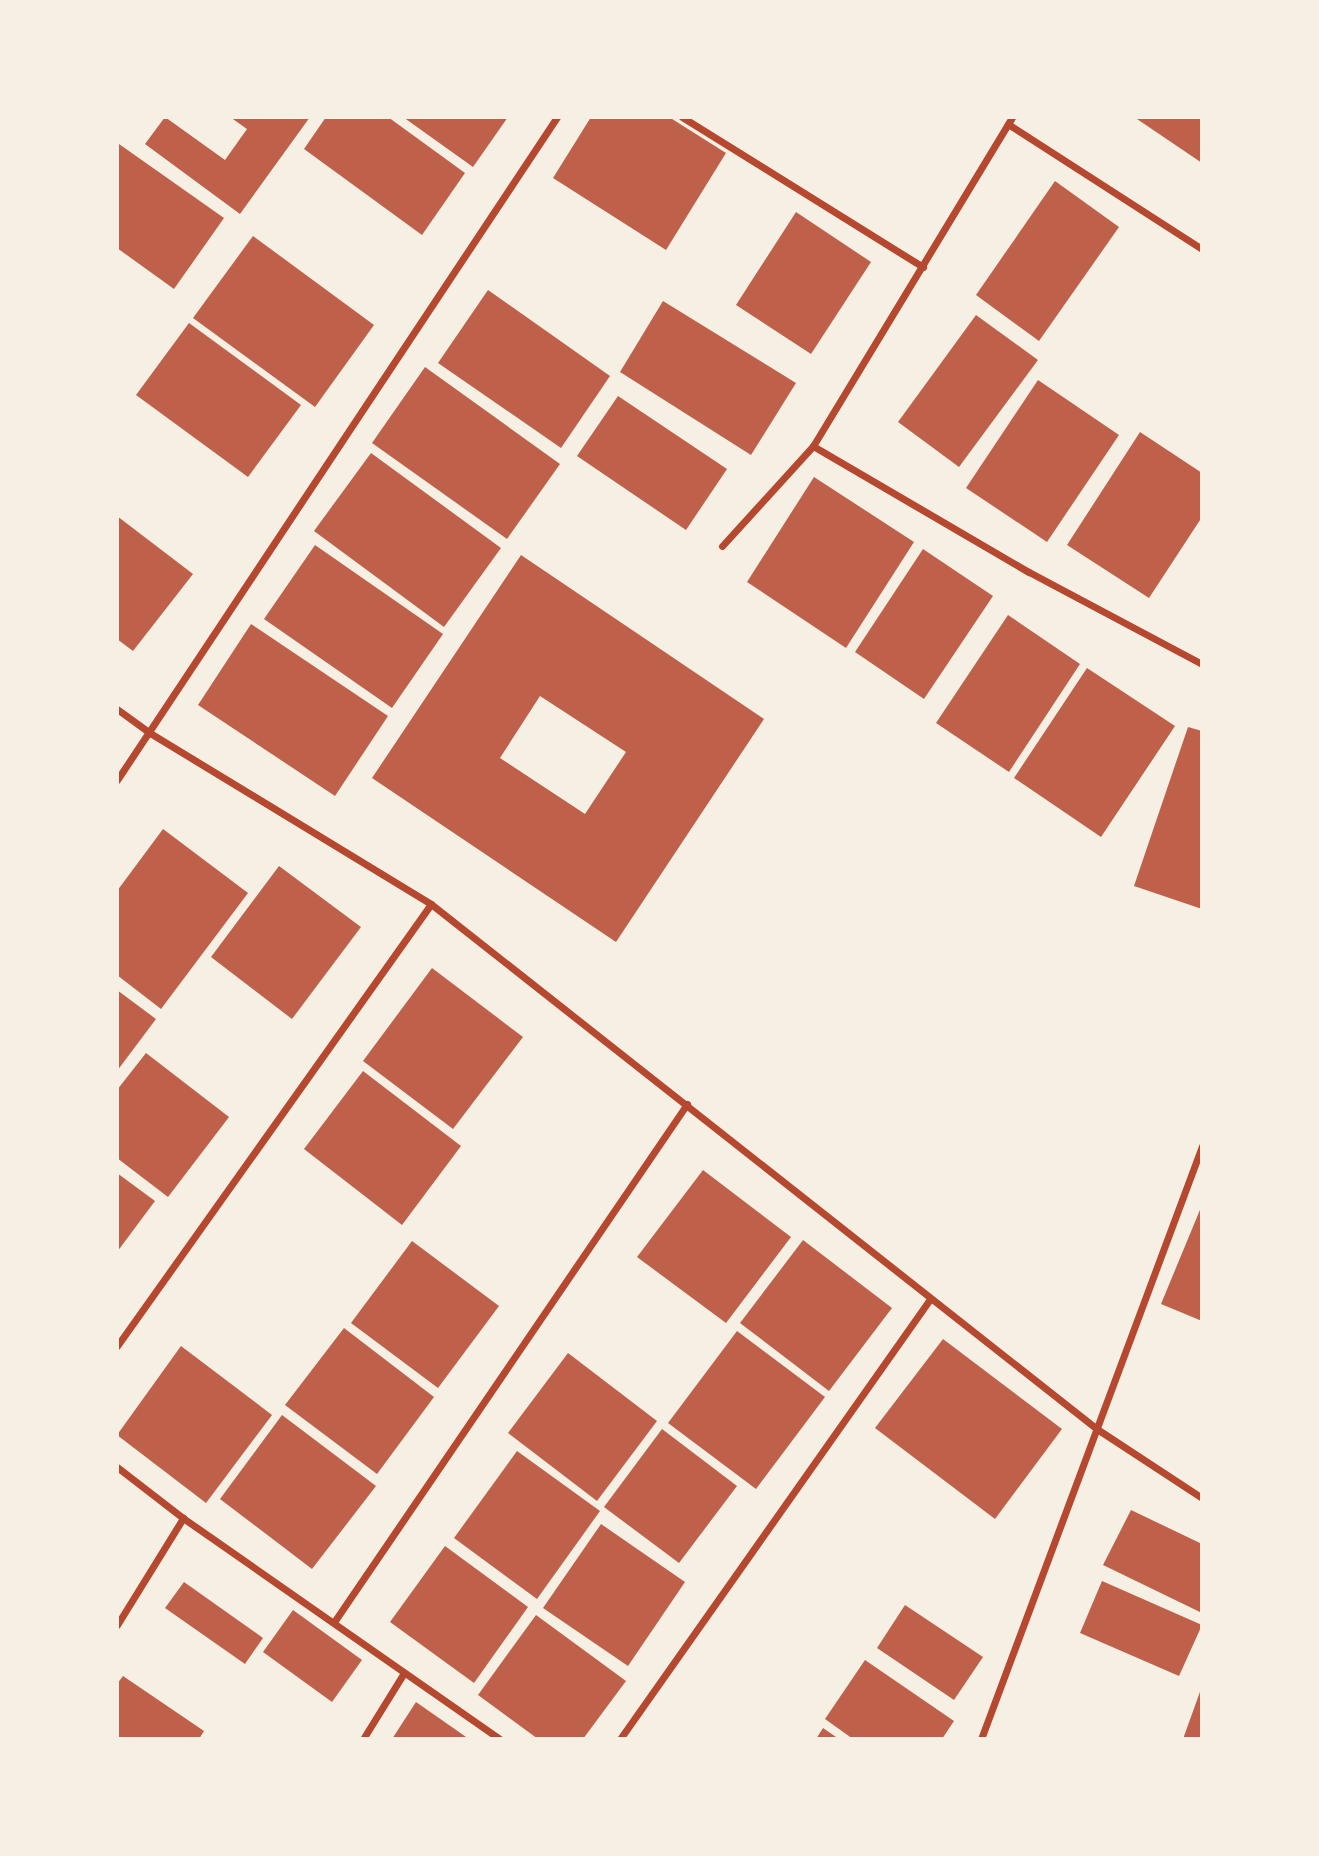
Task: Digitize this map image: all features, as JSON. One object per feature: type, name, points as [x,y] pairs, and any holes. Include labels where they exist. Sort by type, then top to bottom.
[{"type":"street","points":[[117,780],[557,117]]},
{"type":"street","points":[[682,117],[923,267]]},
{"type":"street","points":[[722,546],[813,446],[1010,120],[1202,249]]},
{"type":"street","points":[[813,446],[1029,572],[1202,664]]},
{"type":"street","points":[[117,709],[150,733],[431,904],[1097,1429],[1202,1499]]},
{"type":"street","points":[[117,1346],[431,904]]},
{"type":"street","points":[[334,1622],[687,1104]]},
{"type":"street","points":[[981,1739],[1202,1146]]},
{"type":"street","points":[[620,1739],[930,1299]]},
{"type":"street","points":[[117,1467],[183,1518],[500,1739]]},
{"type":"street","points":[[117,1625],[183,1518]]},
{"type":"street","points":[[363,1739],[404,1673]]},
{"type":"building","points":[[165,117],[225,160],[247,129],[230,117],[310,117],[240,214],[145,144]]},
{"type":"building","points":[[326,117],[388,117],[465,173],[422,235],[304,149]]},
{"type":"building","points":[[403,117],[508,117],[473,167]]},
{"type":"building","points":[[591,117],[669,117],[726,153],[666,250],[553,178]]},
{"type":"building","points":[[1134,117],[1202,117],[1202,163]]},
{"type":"building","points":[[119,144],[224,218],[174,289],[117,248]]},
{"type":"building","points":[[1055,181],[1119,227],[1039,341],[976,295]]},
{"type":"building","points":[[796,212],[871,262],[811,354],[736,305]]},
{"type":"building","points":[[253,236],[374,325],[315,407],[193,318]]},
{"type":"building","points":[[488,290],[610,376],[561,448],[438,363]]},
{"type":"building","points":[[663,301],[796,383],[751,455],[620,372]]},
{"type":"building","points":[[976,315],[1038,360],[959,467],[898,422]]},
{"type":"building","points":[[189,323],[301,405],[248,477],[136,395]]},
{"type":"building","points":[[425,367],[560,464],[507,539],[372,443]]},
{"type":"building","points":[[1038,380],[1119,435],[1047,542],[966,488]]},
{"type":"building","points":[[618,396],[727,469],[686,530],[577,456]]},
{"type":"building","points":[[1140,432],[1202,473],[1202,517],[1149,598],[1067,545]]},
{"type":"building","points":[[371,453],[501,548],[444,627],[314,531]]},
{"type":"building","points":[[814,477],[914,542],[846,648],[747,582]]},
{"type":"building","points":[[117,516],[193,574],[133,651],[117,639]]},
{"type":"building","points":[[315,545],[443,634],[392,708],[264,619]]},
{"type":"building","points":[[923,549],[993,596],[924,699],[855,652]]},
{"type":"building","points":[[521,555],[764,719],[616,942],[372,778]],"holes":[[[540,696],[626,752],[585,814],[500,758]]]},
{"type":"building","points":[[1008,615],[1080,664],[1009,772],[936,723]]},
{"type":"building","points":[[251,624],[388,716],[335,796],[198,705]]},
{"type":"building","points":[[1087,668],[1175,726],[1101,837],[1014,778]]},
{"type":"building","points":[[1188,727],[1202,731],[1202,909],[1134,886]]},
{"type":"building","points":[[163,829],[248,893],[161,1009],[117,975],[117,891]]},
{"type":"building","points":[[279,866],[361,927],[292,1019],[211,957]]},
{"type":"building","points":[[432,968],[523,1037],[453,1129],[363,1061]]},
{"type":"building","points":[[117,990],[156,1019],[117,1071]]},
{"type":"building","points":[[146,1053],[229,1117],[168,1197],[117,1158],[117,1090]]},
{"type":"building","points":[[363,1071],[461,1146],[402,1225],[304,1149]]},
{"type":"building","points":[[703,1170],[791,1237],[726,1323],[637,1257]]},
{"type":"building","points":[[117,1173],[155,1201],[117,1252]]},
{"type":"building","points":[[1202,1205],[1202,1321],[1161,1304]]},
{"type":"building","points":[[803,1240],[892,1308],[829,1391],[740,1323]]},
{"type":"building","points":[[412,1241],[499,1306],[438,1388],[351,1323]]},
{"type":"building","points":[[344,1328],[434,1397],[377,1474],[285,1405]]},
{"type":"building","points":[[737,1331],[825,1397],[756,1489],[668,1423]]},
{"type":"building","points":[[943,1339],[1062,1429],[995,1519],[875,1428]]},
{"type":"building","points":[[181,1346],[272,1415],[206,1503],[117,1435]]},
{"type":"building","points":[[568,1353],[657,1421],[597,1501],[508,1433]]},
{"type":"building","points":[[282,1415],[376,1486],[312,1569],[220,1499]]},
{"type":"building","points":[[662,1429],[737,1486],[679,1563],[604,1507]]},
{"type":"building","points":[[517,1451],[600,1511],[537,1599],[454,1538]]},
{"type":"building","points":[[1131,1510],[1202,1544],[1202,1613],[1103,1565]]},
{"type":"building","points":[[601,1524],[685,1582],[628,1666],[543,1608]]},
{"type":"building","points":[[445,1546],[528,1607],[474,1683],[390,1622]]},
{"type":"building","points":[[1102,1581],[1202,1625],[1179,1676],[1080,1633]]},
{"type":"building","points":[[184,1582],[263,1638],[245,1664],[165,1608]]},
{"type":"building","points":[[905,1605],[983,1657],[954,1700],[877,1648]]},
{"type":"building","points":[[293,1610],[362,1660],[332,1702],[263,1652]]},
{"type":"building","points":[[536,1615],[626,1681],[583,1739],[538,1739],[478,1695]]},
{"type":"building","points":[[865,1660],[954,1721],[942,1739],[853,1739],[825,1719]]},
{"type":"building","points":[[123,1676],[204,1731],[199,1739],[117,1739],[117,1684]]},
{"type":"building","points":[[1201,1689],[1202,1739],[1183,1739]]},
{"type":"building","points":[[416,1702],[469,1739],[392,1739]]},
{"type":"building","points":[[823,1728],[839,1739],[816,1739]]}]
